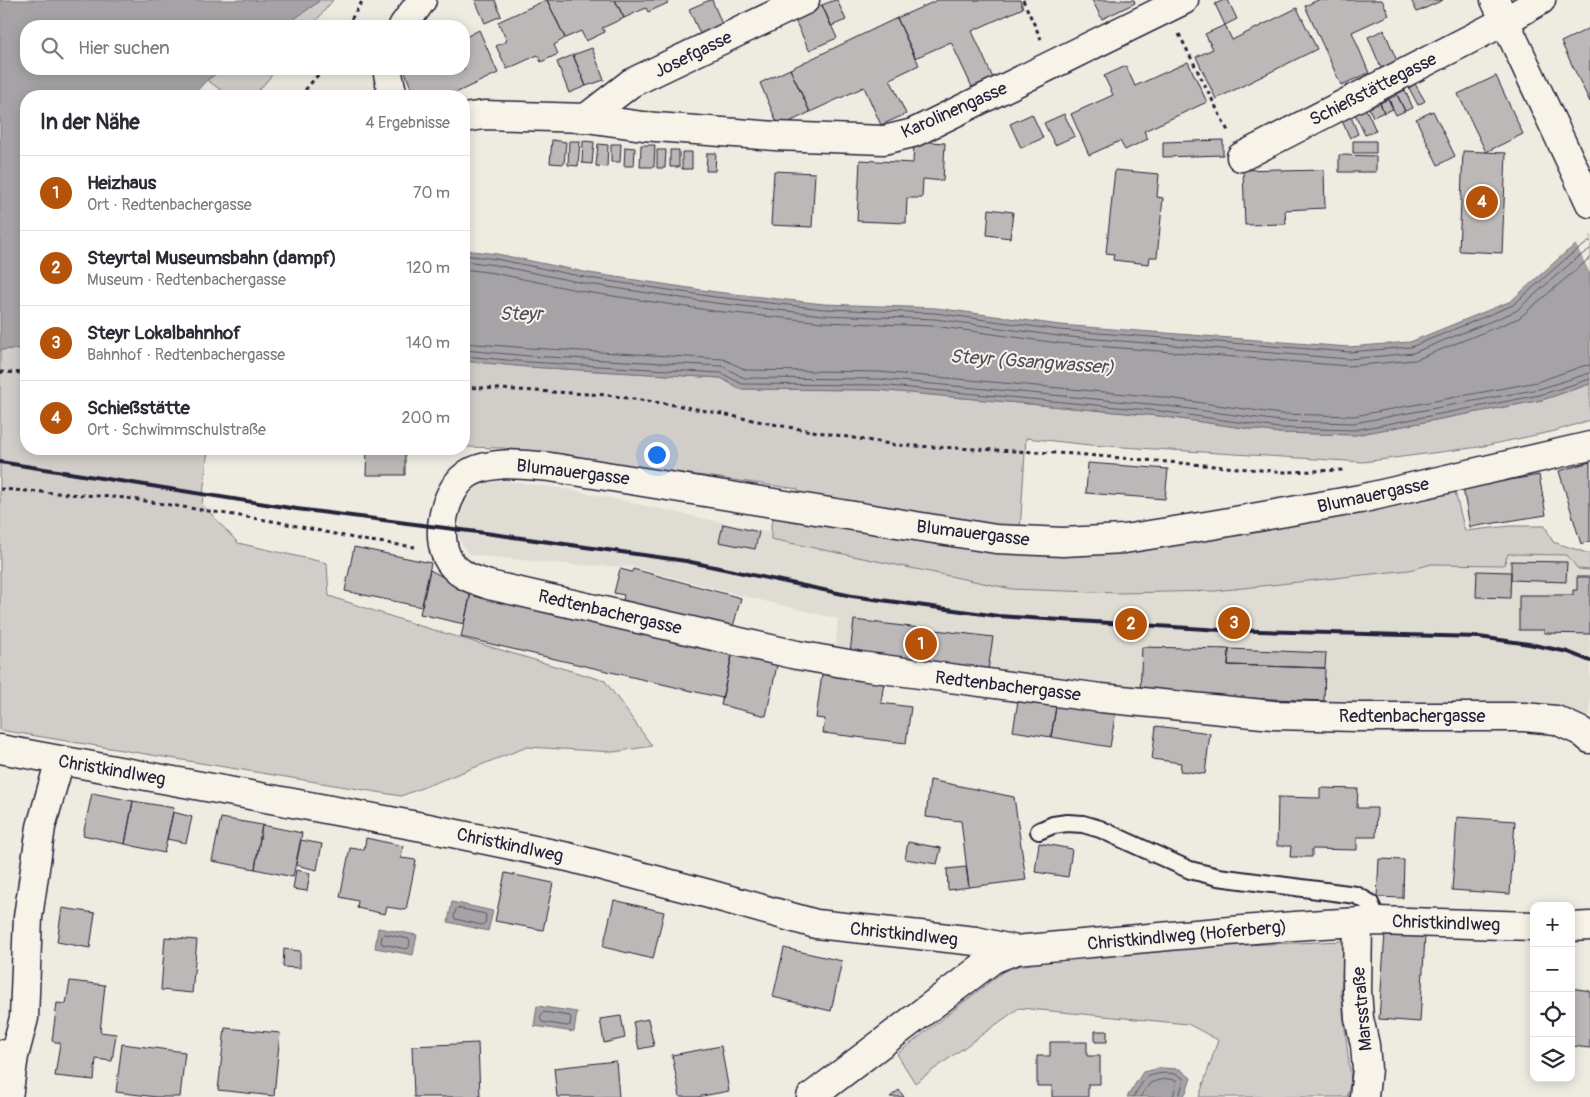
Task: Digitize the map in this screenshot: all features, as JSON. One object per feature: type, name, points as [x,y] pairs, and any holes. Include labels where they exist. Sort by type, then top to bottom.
[{"type":"street","points":[[407,20],[422,0]]},
{"type":"street","name":"Josefgasse","points":[[586,118],[631,84],[805,0]]},
{"type":"street","name":"Schießstättegasse","points":[[1241,157],[1500,11],[1541,0]]},
{"type":"street","name":"Karolinengasse","points":[[470,117],[484,115],[586,118],[643,126],[775,136],[884,140],[913,133],[1175,4]]},
{"type":"street","points":[[1500,11],[1590,203]]},
{"type":"street","points":[[388,75],[392,90]]},
{"type":"street","name":"Blumauergasse","points":[[443,551],[441,528],[446,505],[455,486],[470,472],[492,465],[519,464],[550,467],[996,539],[1063,542],[1124,539],[1268,516],[1360,499],[1590,446]]},
{"type":"street","name":"Redtenbachergasse","points":[[443,551],[452,565],[465,576],[489,585],[797,655],[860,666],[1101,698],[1273,715],[1524,716],[1556,720],[1582,732],[1590,739]]},
{"type":"street","name":"Christkindlweg","points":[[0,749],[428,828],[568,857],[816,924],[976,941],[1016,950]]},
{"type":"street","points":[[8,1097],[7,1055],[24,1018],[28,917],[41,827],[60,760]]},
{"type":"street","name":"Christkindlweg","points":[[1368,921],[1530,926]]},
{"type":"street","name":"Christkindlweg (Hoferberg)","points":[[1016,950],[1251,928],[1368,921]]},
{"type":"street","name":"Marsstraße","points":[[1364,1097],[1367,1069],[1357,991],[1368,921]]},
{"type":"street","points":[[1575,927],[1590,926]]},
{"type":"street","points":[[811,1097],[993,959],[1016,950]]},
{"type":"lane","points":[[1039,831],[1052,825],[1067,823],[1083,824],[1100,829],[1190,870],[1218,877],[1356,896],[1370,903],[1368,921]]},
{"type":"path","points":[[351,20],[363,0]]},
{"type":"path","points":[[1023,0],[1052,64]]},
{"type":"path","points":[[1175,4],[1241,157]]},
{"type":"path","points":[[305,90],[318,75]]},
{"type":"path","points":[[0,372],[20,373]]},
{"type":"path","points":[[470,387],[607,395],[681,406],[788,427],[896,445],[1075,454],[1284,472],[1352,470]]},
{"type":"path","points":[[0,489],[126,498],[278,522],[364,540],[443,551]]},
{"type":"shaded area","points":[[319,0],[333,0],[317,20],[293,20]]},
{"type":"shaded area","points":[[214,75],[272,75],[259,90],[221,90],[207,80]]},
{"type":"shaded area","points":[[20,348],[20,455],[207,455],[202,504],[238,543],[327,563],[329,596],[417,625],[605,681],[652,746],[614,752],[527,747],[401,796],[0,730],[0,350]]},
{"type":"shaded area","points":[[470,362],[528,367],[721,378],[740,389],[877,390],[1159,416],[1279,433],[1355,435],[1542,400],[1590,384],[1590,420],[1555,431],[1479,447],[1363,462],[1090,445],[1026,438],[1019,547],[1153,544],[1455,492],[1465,531],[1510,526],[1545,526],[1553,542],[1590,554],[1590,570],[1578,569],[1567,555],[1508,554],[1504,565],[1432,564],[1409,570],[1215,591],[1119,593],[1012,589],[771,539],[771,524],[776,512],[797,515],[798,489],[503,448],[470,447]]},
{"type":"shaded area","points":[[507,481],[572,490],[771,533],[771,538],[1119,593],[1215,591],[1409,570],[1432,564],[1504,565],[1508,554],[1567,555],[1578,569],[1590,570],[1590,716],[1541,707],[1359,707],[1171,699],[835,651],[838,619],[633,567],[575,565],[471,555],[466,551],[459,539],[460,516],[464,503],[475,488],[485,482]]},
{"type":"shaded area","points":[[1344,941],[1341,994],[1351,1081],[1347,1097],[1199,1097],[1218,1040],[1188,1024],[1019,1008],[915,1083],[897,1054],[1009,967],[1147,949]]},
{"type":"water","points":[[0,0],[319,0],[293,20],[20,20],[20,75],[214,75],[198,90],[20,90],[20,348],[0,350]]},
{"type":"water","name":"Steyr","points":[[1590,235],[1590,384],[1542,400],[1355,435],[1279,433],[1159,416],[877,390],[740,389],[721,378],[528,367],[470,362],[470,251],[497,254],[589,273],[716,292],[824,304],[936,308],[1060,325],[1349,347],[1410,342],[1511,301],[1566,252]]},
{"type":"water","points":[[452,902],[493,911],[488,931],[448,922]]},
{"type":"water","points":[[378,928],[417,935],[413,955],[375,948]]},
{"type":"water","points":[[537,1006],[577,1012],[574,1032],[534,1026]]},
{"type":"water","points":[[1161,1068],[1180,1069],[1191,1078],[1183,1097],[1127,1097],[1143,1072]]},
{"type":"pier","points":[[1590,233],[1590,273],[1575,243]]},
{"type":"building","points":[[475,0],[495,0],[501,16],[485,23]]},
{"type":"building","points":[[546,0],[565,38],[554,45],[558,54],[541,62],[538,55],[507,69],[496,46],[507,41],[498,22]]},
{"type":"building","points":[[547,0],[615,0],[624,18],[602,28],[605,32],[586,41],[581,31],[565,38]]},
{"type":"building","points":[[615,0],[666,0],[668,3],[648,12],[646,8],[624,18]]},
{"type":"building","points":[[712,0],[722,24],[700,34],[689,9]]},
{"type":"building","points":[[837,0],[846,20],[831,26],[822,5]]},
{"type":"building","points":[[938,0],[1020,0],[1023,8],[972,31],[993,78],[972,87],[951,42],[915,58],[897,18]]},
{"type":"building","points":[[1092,0],[1134,0],[1135,3],[1102,19]]},
{"type":"building","points":[[1228,0],[1237,19],[1225,25],[1215,4]]},
{"type":"building","points":[[1318,0],[1382,0],[1389,15],[1352,32],[1369,73],[1341,85],[1305,6]]},
{"type":"building","points":[[1411,0],[1443,0],[1417,12]]},
{"type":"building","points":[[822,5],[837,38],[809,50],[794,18]]},
{"type":"building","points":[[1297,8],[1317,49],[1216,99],[1196,57],[1213,49],[1205,34],[1225,25],[1232,40]]},
{"type":"building","points":[[897,18],[919,65],[890,79],[906,114],[881,125],[864,87],[810,112],[790,69]]},
{"type":"building","points":[[1590,28],[1590,102],[1561,42]]},
{"type":"building","points":[[479,30],[498,73],[462,90],[412,90],[406,75],[470,75],[470,35]]},
{"type":"building","points":[[1384,30],[1397,61],[1381,68],[1368,37]]},
{"type":"building","points":[[592,48],[604,80],[586,86],[573,55]]},
{"type":"building","points":[[573,55],[586,86],[569,93],[557,62]]},
{"type":"building","points":[[1188,62],[1207,102],[1144,131],[1148,139],[1125,150],[1120,141],[1089,155],[1071,114],[1113,95],[1104,76],[1126,66],[1135,86]]},
{"type":"building","points":[[790,69],[810,112],[779,127],[760,83]]},
{"type":"building","points":[[1496,76],[1523,134],[1486,152],[1458,94]]},
{"type":"building","points":[[1415,84],[1425,101],[1418,105],[1409,88]]},
{"type":"building","points":[[1405,90],[1413,108],[1405,111],[1397,94]]},
{"type":"building","points":[[1397,95],[1405,111],[1396,115],[1388,99]]},
{"type":"building","points":[[1389,99],[1393,109],[1384,113],[1380,103]]},
{"type":"building","points":[[1380,103],[1384,112],[1373,117],[1369,108]]},
{"type":"building","points":[[1366,109],[1376,131],[1365,135],[1355,114]]},
{"type":"building","points":[[1433,111],[1455,156],[1438,165],[1416,119]]},
{"type":"building","points":[[1032,114],[1043,138],[1021,148],[1010,124]]},
{"type":"building","points":[[1064,114],[1075,136],[1055,145],[1044,123]]},
{"type":"building","points":[[1351,117],[1358,134],[1350,138],[1342,121]]},
{"type":"building","points":[[552,140],[566,142],[564,164],[550,163]]},
{"type":"building","points":[[1223,140],[1223,155],[1163,157],[1163,142]]},
{"type":"building","points":[[569,141],[580,141],[578,166],[568,165]]},
{"type":"building","points":[[583,141],[594,142],[592,164],[582,163]]},
{"type":"building","points":[[914,141],[945,143],[943,181],[923,179],[922,198],[907,198],[906,223],[857,221],[860,160],[913,163]]},
{"type":"building","points":[[1353,141],[1376,141],[1376,153],[1353,153]]},
{"type":"building","points":[[598,144],[608,145],[607,167],[596,166]]},
{"type":"building","points":[[611,144],[621,144],[620,162],[611,162]]},
{"type":"building","points":[[641,145],[655,145],[654,167],[640,167]]},
{"type":"building","points":[[625,147],[635,148],[634,166],[624,166]]},
{"type":"building","points":[[657,150],[666,150],[665,168],[657,168]]},
{"type":"building","points":[[670,150],[679,150],[679,167],[670,167]]},
{"type":"building","points":[[1463,151],[1506,153],[1502,253],[1459,251]]},
{"type":"building","points":[[682,152],[692,152],[692,169],[682,169]]},
{"type":"building","points":[[707,153],[716,153],[715,171],[706,171]]},
{"type":"building","points":[[1339,155],[1376,156],[1376,172],[1339,172]]},
{"type":"building","points":[[1281,169],[1281,171],[1324,170],[1325,208],[1285,210],[1286,224],[1245,225],[1243,170]]},
{"type":"building","points":[[1115,170],[1159,174],[1157,197],[1163,198],[1157,257],[1150,257],[1149,264],[1113,260],[1114,254],[1106,253]]},
{"type":"building","points":[[774,171],[815,173],[812,227],[771,225]]},
{"type":"building","points":[[989,209],[1013,212],[1010,238],[987,235]]},
{"type":"building","points":[[367,455],[405,455],[405,475],[366,475]]},
{"type":"building","points":[[1590,462],[1590,541],[1581,544],[1559,471]]},
{"type":"building","points":[[1088,463],[1168,469],[1165,499],[1086,493]]},
{"type":"building","points":[[1539,475],[1546,515],[1470,527],[1463,488]]},
{"type":"building","points":[[723,524],[759,532],[755,549],[719,542]]},
{"type":"building","points":[[354,547],[431,563],[422,607],[345,591]]},
{"type":"building","points":[[1511,561],[1567,562],[1566,582],[1511,580]]},
{"type":"building","points":[[620,569],[632,572],[633,569],[741,598],[732,630],[623,600],[624,595],[614,593]]},
{"type":"building","points":[[430,570],[471,592],[464,624],[420,614]]},
{"type":"building","points":[[1477,571],[1511,572],[1510,598],[1476,597]]},
{"type":"building","points":[[1577,577],[1590,577],[1590,634],[1544,633],[1544,630],[1519,630],[1519,595],[1573,595],[1573,590],[1577,590]]},
{"type":"building","points":[[471,592],[733,653],[722,698],[461,637]]},
{"type":"building","points":[[854,620],[993,637],[988,670],[850,653]]},
{"type":"building","points":[[1142,647],[1229,649],[1228,665],[1325,668],[1324,701],[1140,694]]},
{"type":"building","points":[[1229,649],[1326,653],[1325,668],[1228,665]]},
{"type":"building","points":[[733,650],[778,661],[766,716],[721,705]]},
{"type":"building","points":[[822,674],[884,682],[881,703],[911,707],[906,743],[823,733],[825,719],[816,718]]},
{"type":"building","points":[[1019,695],[1057,701],[1051,737],[1013,731]]},
{"type":"building","points":[[1057,701],[1116,711],[1110,747],[1051,737]]},
{"type":"building","points":[[1156,726],[1210,733],[1205,774],[1180,771],[1181,763],[1152,759]]},
{"type":"building","points":[[930,780],[1014,797],[1026,880],[969,887],[961,821],[926,817]]},
{"type":"building","points":[[1320,788],[1358,789],[1357,808],[1377,808],[1376,837],[1357,837],[1357,850],[1312,849],[1312,857],[1290,857],[1291,846],[1277,846],[1278,797],[1320,798]]},
{"type":"building","points":[[92,793],[133,801],[125,844],[83,835]]},
{"type":"building","points":[[133,801],[174,808],[164,853],[125,844]]},
{"type":"building","points":[[173,812],[192,817],[186,843],[167,839]]},
{"type":"building","points":[[1457,817],[1515,821],[1510,894],[1452,890]]},
{"type":"building","points":[[221,818],[262,825],[255,869],[212,861]]},
{"type":"building","points":[[262,825],[302,833],[293,877],[255,869]]},
{"type":"building","points":[[366,838],[403,846],[401,858],[416,860],[406,910],[387,907],[385,914],[357,908],[358,901],[340,897],[350,848],[364,850]]},
{"type":"building","points":[[301,840],[322,844],[317,870],[296,865]]},
{"type":"building","points":[[908,842],[941,848],[937,864],[905,859]]},
{"type":"building","points":[[1039,843],[1072,849],[1068,877],[1035,872]]},
{"type":"building","points":[[1379,859],[1404,860],[1403,898],[1377,897]]},
{"type":"building","points":[[966,867],[969,887],[948,890],[947,869]]},
{"type":"building","points":[[296,870],[310,873],[307,891],[293,889]]},
{"type":"building","points":[[505,873],[553,883],[543,930],[495,921]]},
{"type":"building","points":[[614,900],[664,912],[653,959],[603,947]]},
{"type":"building","points":[[62,908],[95,913],[90,948],[57,942]]},
{"type":"building","points":[[1385,933],[1425,936],[1420,1022],[1379,1019]]},
{"type":"building","points":[[165,937],[197,940],[192,993],[161,990]]},
{"type":"building","points":[[784,948],[842,961],[831,1011],[773,997]]},
{"type":"building","points":[[284,949],[300,951],[300,968],[283,967]]},
{"type":"building","points":[[70,981],[105,985],[100,1032],[116,1034],[112,1061],[96,1059],[94,1080],[55,1076],[60,1043],[52,1041],[57,1003],[66,1004]]},
{"type":"building","points":[[1575,989],[1590,991],[1590,1048],[1575,1046]]},
{"type":"building","points":[[621,1016],[625,1038],[604,1043],[600,1019]]},
{"type":"building","points":[[648,1019],[654,1046],[639,1049],[633,1022]]},
{"type":"building","points":[[225,1028],[280,1033],[274,1096],[218,1090]]},
{"type":"building","points":[[1095,1031],[1107,1031],[1107,1042],[1095,1042]]},
{"type":"building","points":[[1050,1042],[1087,1042],[1087,1056],[1100,1056],[1100,1084],[1088,1084],[1088,1097],[1052,1097],[1052,1086],[1037,1086],[1037,1056],[1050,1056]]},
{"type":"building","points":[[478,1043],[480,1097],[414,1097],[412,1046]]},
{"type":"building","points":[[122,1044],[185,1052],[180,1097],[156,1097],[116,1092]]},
{"type":"building","points":[[721,1046],[729,1091],[697,1097],[680,1097],[672,1055]]},
{"type":"building","points":[[616,1061],[619,1097],[557,1097],[554,1068]]},
{"type":"building","points":[[899,1090],[904,1097],[890,1097]]},
{"type":"railway","points":[[0,462],[297,509],[686,561],[852,596],[998,616],[1221,630],[1479,637],[1568,652],[1590,661]]},
{"type":"place","name":"Schießstätte","points":[[1482,202]]},
{"type":"place","name":"Steyr Lokalbahnhof","points":[[1234,623]]},
{"type":"place","name":"Steyrtal Museumsbahn (dampf)","points":[[1131,624]]},
{"type":"place","name":"Heizhaus","points":[[921,644]]},
{"type":"water label","name":"Steyr (Gsangwasser)","points":[[1032,361]]}]
